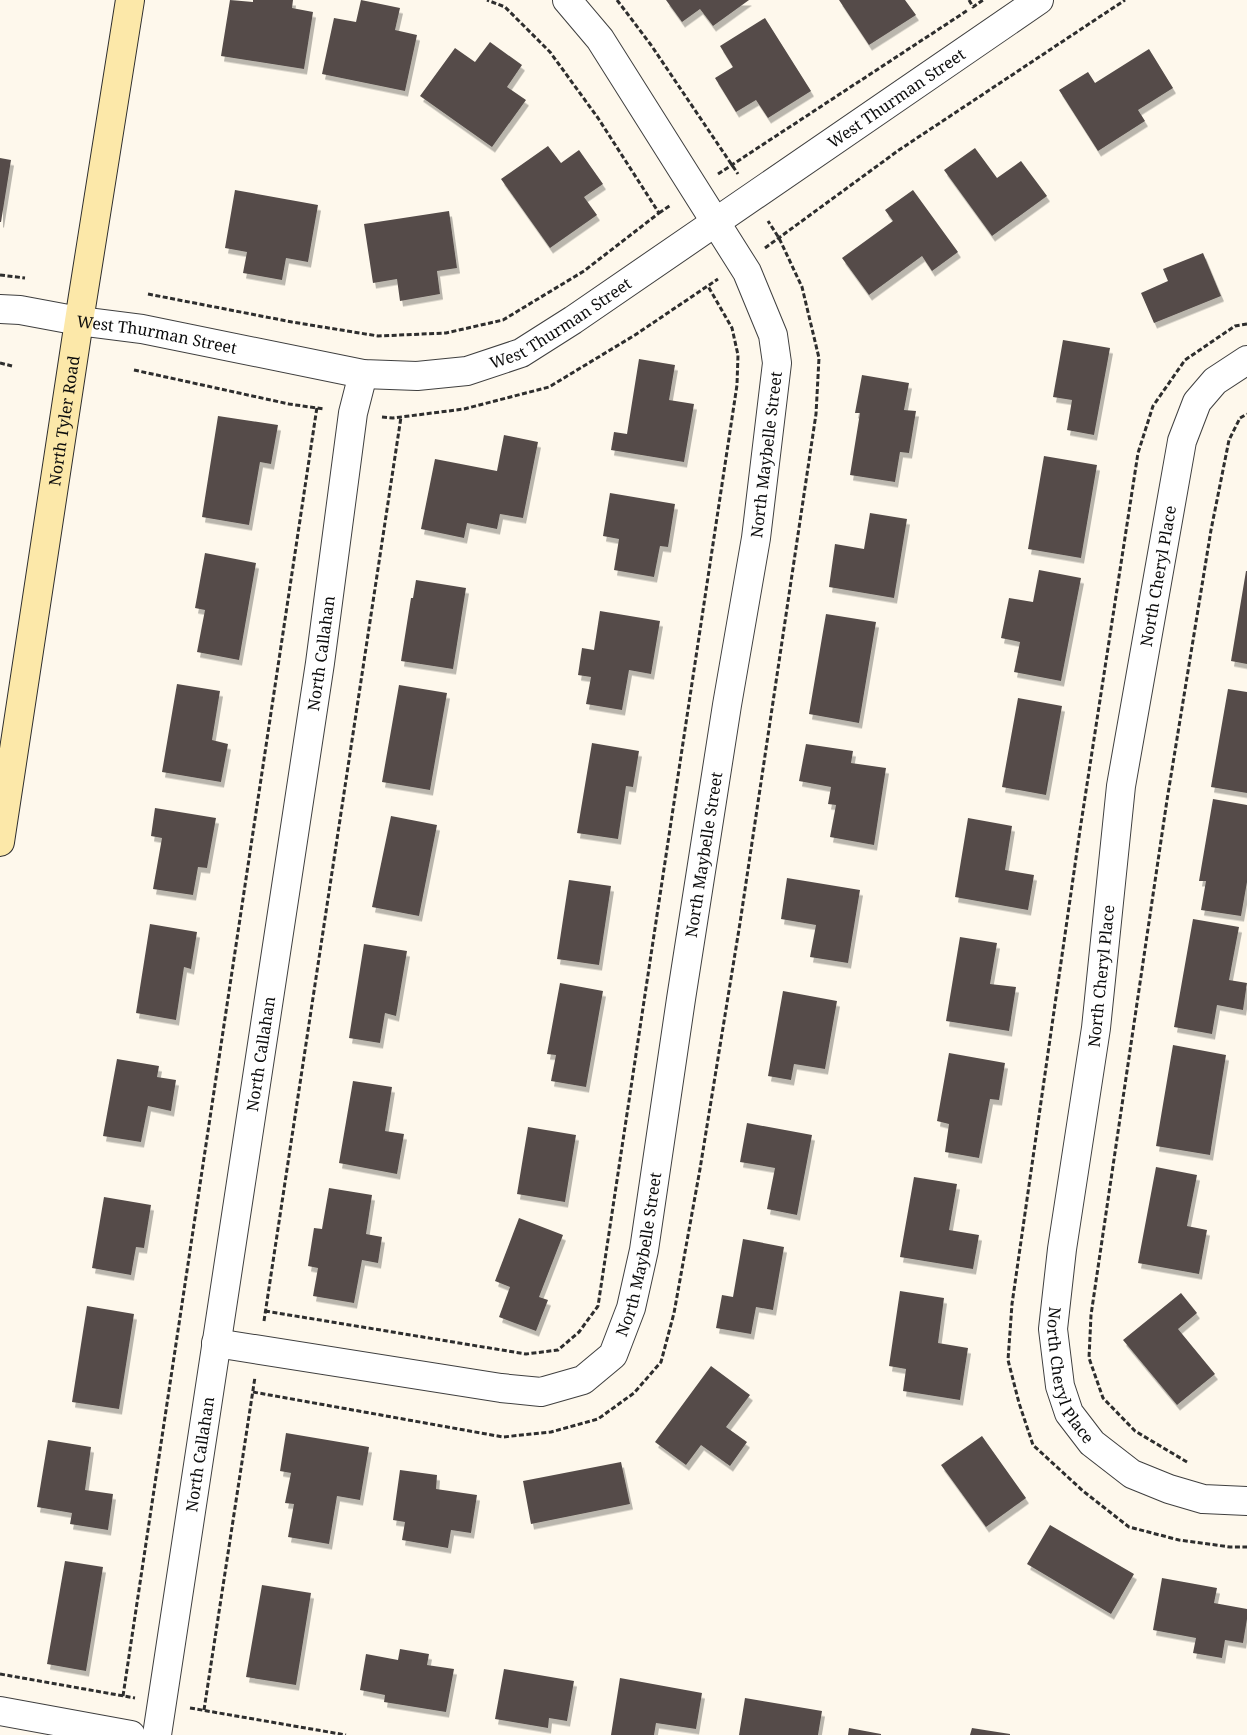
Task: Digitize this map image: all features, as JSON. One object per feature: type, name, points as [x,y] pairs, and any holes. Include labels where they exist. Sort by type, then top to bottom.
[{"type":"main road","name":"North Tyler Road","points":[[0,842],[130,0]]},
{"type":"street","name":"North Maybelle Street","points":[[216,1343],[501,1388],[542,1392],[583,1380],[613,1355],[631,1308],[644,1250],[685,969],[727,704],[756,538],[778,364],[773,335],[747,272],[600,39],[566,0]]},
{"type":"street","name":"West Thurman Street","points":[[0,309],[20,310],[79,321],[142,329],[363,374],[417,376],[467,371],[521,353],[573,320],[1032,2]]},
{"type":"street","name":"North Cheryl Place","points":[[1247,360],[1215,381],[1197,402],[1182,440],[1121,786],[1096,1028],[1064,1239],[1053,1329],[1060,1386],[1069,1413],[1092,1443],[1132,1474],[1169,1489],[1204,1498],[1247,1501]]},
{"type":"street","name":"North Callahan","points":[[157,1735],[320,663],[353,412],[363,374]]},
{"type":"street","points":[[0,1711],[131,1735]]},
{"type":"path","points":[[487,0],[505,7],[550,52],[598,118],[659,213]]},
{"type":"path","points":[[969,0],[973,7]]},
{"type":"path","points":[[148,294],[292,322],[378,336],[446,333],[503,320],[584,271],[659,213],[984,0]]},
{"type":"path","points":[[0,275],[26,278]]},
{"type":"path","points":[[265,1311],[526,1354],[558,1350],[579,1332],[598,1306],[737,386],[738,355],[732,328],[708,286]]},
{"type":"path","points":[[0,363],[12,366]]},
{"type":"path","points":[[123,1696],[317,408]]},
{"type":"path","points":[[1187,1462],[1135,1431],[1103,1398],[1090,1358],[1091,1315],[1166,809],[1211,530],[1229,440],[1240,418],[1247,414]]},
{"type":"path","points":[[204,1710],[401,417]]},
{"type":"building","points":[[230,0],[253,2],[253,0],[293,0],[292,8],[313,12],[304,69],[221,56]]},
{"type":"building","points":[[361,0],[400,8],[395,30],[417,35],[405,91],[322,74],[334,18],[356,22]]},
{"type":"building","points":[[666,0],[749,0],[713,26],[700,9],[682,22]]},
{"type":"building","points":[[839,0],[905,0],[916,15],[869,45]]},
{"type":"building","points":[[765,18],[811,91],[768,118],[756,100],[736,112],[715,78],[733,67],[720,46]]},
{"type":"building","points":[[490,42],[522,65],[507,87],[526,100],[492,147],[420,96],[455,48],[475,62]]},
{"type":"building","points":[[1149,49],[1173,88],[1138,110],[1145,121],[1098,151],[1059,90],[1088,72],[1095,83]]},
{"type":"building","points":[[548,146],[561,163],[579,150],[603,184],[584,197],[597,215],[550,248],[501,179]]},
{"type":"building","points":[[975,148],[997,178],[1021,161],[1047,196],[992,236],[944,170]]},
{"type":"building","points":[[0,158],[11,160],[1,222],[0,222]]},
{"type":"building","points":[[235,190],[318,205],[308,262],[286,258],[282,280],[243,273],[247,252],[225,248]]},
{"type":"building","points":[[913,190],[958,252],[932,271],[922,256],[869,295],[842,258],[893,221],[885,210]]},
{"type":"building","points":[[449,211],[457,268],[437,271],[440,294],[400,301],[397,279],[373,283],[364,224]]},
{"type":"building","points":[[1203,253],[1221,296],[1154,323],[1141,293],[1168,281],[1163,269]]},
{"type":"building","points":[[1063,340],[1110,348],[1094,435],[1067,430],[1072,400],[1053,397]]},
{"type":"building","points":[[639,359],[675,365],[669,400],[694,404],[684,462],[611,450],[614,432],[627,434]]},
{"type":"building","points":[[862,375],[909,383],[904,410],[916,411],[909,453],[900,452],[895,482],[850,475],[860,413],[855,413]]},
{"type":"building","points":[[218,416],[278,425],[271,464],[260,462],[249,525],[202,517]]},
{"type":"building","points":[[504,435],[538,442],[523,518],[500,514],[497,529],[467,523],[464,538],[421,529],[435,459],[497,471]]},
{"type":"building","points":[[1044,456],[1097,465],[1081,558],[1028,549]]},
{"type":"building","points":[[610,493],[675,504],[668,547],[660,546],[654,577],[614,570],[619,539],[603,536]]},
{"type":"building","points":[[870,513],[907,519],[894,598],[829,587],[835,544],[864,549]]},
{"type":"building","points":[[205,553],[256,563],[239,660],[197,652],[205,610],[195,608]]},
{"type":"building","points":[[1039,570],[1081,578],[1061,681],[1014,672],[1020,642],[1001,638],[1009,598],[1033,602]]},
{"type":"building","points":[[1247,571],[1247,664],[1231,661]]},
{"type":"building","points":[[416,580],[466,588],[453,669],[401,661],[411,598],[413,598]]},
{"type":"building","points":[[600,611],[660,621],[651,674],[629,670],[622,710],[586,704],[591,677],[578,675],[582,648],[594,650]]},
{"type":"building","points":[[826,614],[876,622],[859,723],[809,714]]},
{"type":"building","points":[[177,684],[220,691],[212,740],[228,744],[221,782],[162,772]]},
{"type":"building","points":[[399,685],[447,693],[430,790],[382,782]]},
{"type":"building","points":[[1228,689],[1247,692],[1247,793],[1211,787]]},
{"type":"building","points":[[1018,698],[1062,706],[1046,795],[1002,787]]},
{"type":"building","points":[[592,743],[639,751],[633,787],[626,786],[618,839],[577,833]]},
{"type":"building","points":[[806,744],[853,751],[851,763],[886,768],[874,845],[830,837],[836,805],[828,804],[831,787],[799,781]]},
{"type":"building","points":[[1213,799],[1247,805],[1247,882],[1241,916],[1201,910],[1206,881],[1199,881]]},
{"type":"building","points":[[155,808],[216,818],[207,868],[198,867],[193,895],[153,889],[162,838],[151,836]]},
{"type":"building","points":[[391,816],[437,825],[419,916],[372,907]]},
{"type":"building","points":[[968,818],[1012,826],[1005,870],[1034,875],[1028,910],[955,897]]},
{"type":"building","points":[[787,878],[860,890],[848,963],[810,957],[816,925],[781,919]]},
{"type":"building","points":[[569,880],[611,886],[599,965],[557,959]]},
{"type":"building","points":[[1193,919],[1239,927],[1229,980],[1247,983],[1243,1010],[1217,1005],[1212,1034],[1174,1027]]},
{"type":"building","points":[[150,924],[197,932],[191,969],[184,967],[176,1020],[136,1013]]},
{"type":"building","points":[[960,937],[997,943],[990,984],[1016,987],[1009,1031],[946,1021]]},
{"type":"building","points":[[364,944],[407,951],[396,1016],[385,1013],[380,1043],[349,1038]]},
{"type":"building","points":[[560,983],[603,991],[586,1087],[551,1081],[556,1055],[547,1054]]},
{"type":"building","points":[[783,991],[837,1001],[825,1069],[794,1064],[791,1080],[768,1076]]},
{"type":"building","points":[[1173,1045],[1226,1055],[1210,1155],[1156,1146]]},
{"type":"building","points":[[949,1053],[1005,1063],[999,1100],[990,1099],[979,1158],[945,1152],[949,1124],[937,1121]]},
{"type":"building","points":[[117,1059],[159,1066],[157,1077],[176,1080],[171,1111],[148,1106],[141,1142],[103,1136]]},
{"type":"building","points":[[353,1081],[392,1087],[385,1131],[404,1134],[397,1174],[339,1163]]},
{"type":"building","points":[[747,1123],[812,1135],[797,1215],[767,1209],[775,1168],[740,1162]]},
{"type":"building","points":[[528,1127],[576,1135],[565,1202],[517,1194]]},
{"type":"building","points":[[1156,1167],[1197,1175],[1187,1226],[1207,1230],[1199,1274],[1138,1263]]},
{"type":"building","points":[[914,1177],[957,1184],[949,1230],[979,1235],[973,1269],[900,1257]]},
{"type":"building","points":[[329,1188],[372,1195],[366,1234],[382,1237],[378,1263],[362,1260],[354,1303],[313,1296],[318,1268],[308,1266],[314,1228],[322,1229]]},
{"type":"building","points":[[104,1197],[151,1205],[144,1248],[136,1247],[131,1275],[92,1268]]},
{"type":"building","points":[[519,1218],[563,1235],[539,1297],[548,1300],[536,1331],[499,1317],[510,1287],[495,1281]]},
{"type":"building","points":[[743,1239],[784,1247],[773,1310],[756,1307],[751,1334],[716,1328],[722,1295],[733,1297]]},
{"type":"building","points":[[900,1291],[944,1298],[938,1343],[968,1348],[960,1400],[903,1391],[906,1369],[889,1366]]},
{"type":"building","points":[[1181,1293],[1197,1313],[1178,1329],[1215,1374],[1177,1405],[1123,1340]]},
{"type":"building","points":[[87,1306],[134,1314],[119,1409],[72,1402]]},
{"type":"building","points":[[711,1366],[750,1395],[726,1427],[747,1442],[730,1466],[701,1445],[686,1465],[655,1442]]},
{"type":"building","points":[[286,1433],[369,1447],[360,1500],[337,1496],[329,1544],[288,1537],[294,1504],[285,1503],[291,1473],[280,1471]]},
{"type":"building","points":[[982,1436],[1026,1498],[986,1527],[941,1465]]},
{"type":"building","points":[[48,1440],[91,1447],[85,1490],[113,1494],[108,1530],[70,1524],[72,1513],[37,1507]]},
{"type":"building","points":[[621,1462],[630,1504],[531,1524],[523,1481]]},
{"type":"building","points":[[400,1470],[437,1475],[436,1489],[477,1495],[471,1533],[451,1530],[448,1548],[402,1540],[405,1522],[393,1520]]},
{"type":"building","points":[[1050,1525],[1134,1574],[1111,1614],[1027,1564]]},
{"type":"building","points":[[65,1561],[103,1567],[86,1671],[47,1664]]},
{"type":"building","points":[[1162,1578],[1217,1588],[1214,1603],[1247,1609],[1243,1643],[1225,1640],[1222,1658],[1193,1653],[1196,1638],[1153,1630]]},
{"type":"building","points":[[262,1585],[311,1593],[296,1685],[246,1677]]},
{"type":"building","points":[[400,1649],[429,1654],[427,1665],[454,1669],[446,1712],[384,1702],[385,1695],[360,1690],[366,1654],[398,1660]]},
{"type":"building","points":[[504,1669],[574,1681],[567,1721],[549,1718],[548,1728],[495,1719]]},
{"type":"building","points":[[620,1678],[702,1693],[696,1729],[656,1723],[654,1735],[611,1735]]},
{"type":"building","points":[[745,1698],[822,1711],[818,1735],[739,1735]]},
{"type":"building","points":[[849,1728],[881,1734],[881,1735],[848,1735]]},
{"type":"building","points":[[972,1728],[1010,1734],[1010,1735],[970,1735]]}]
